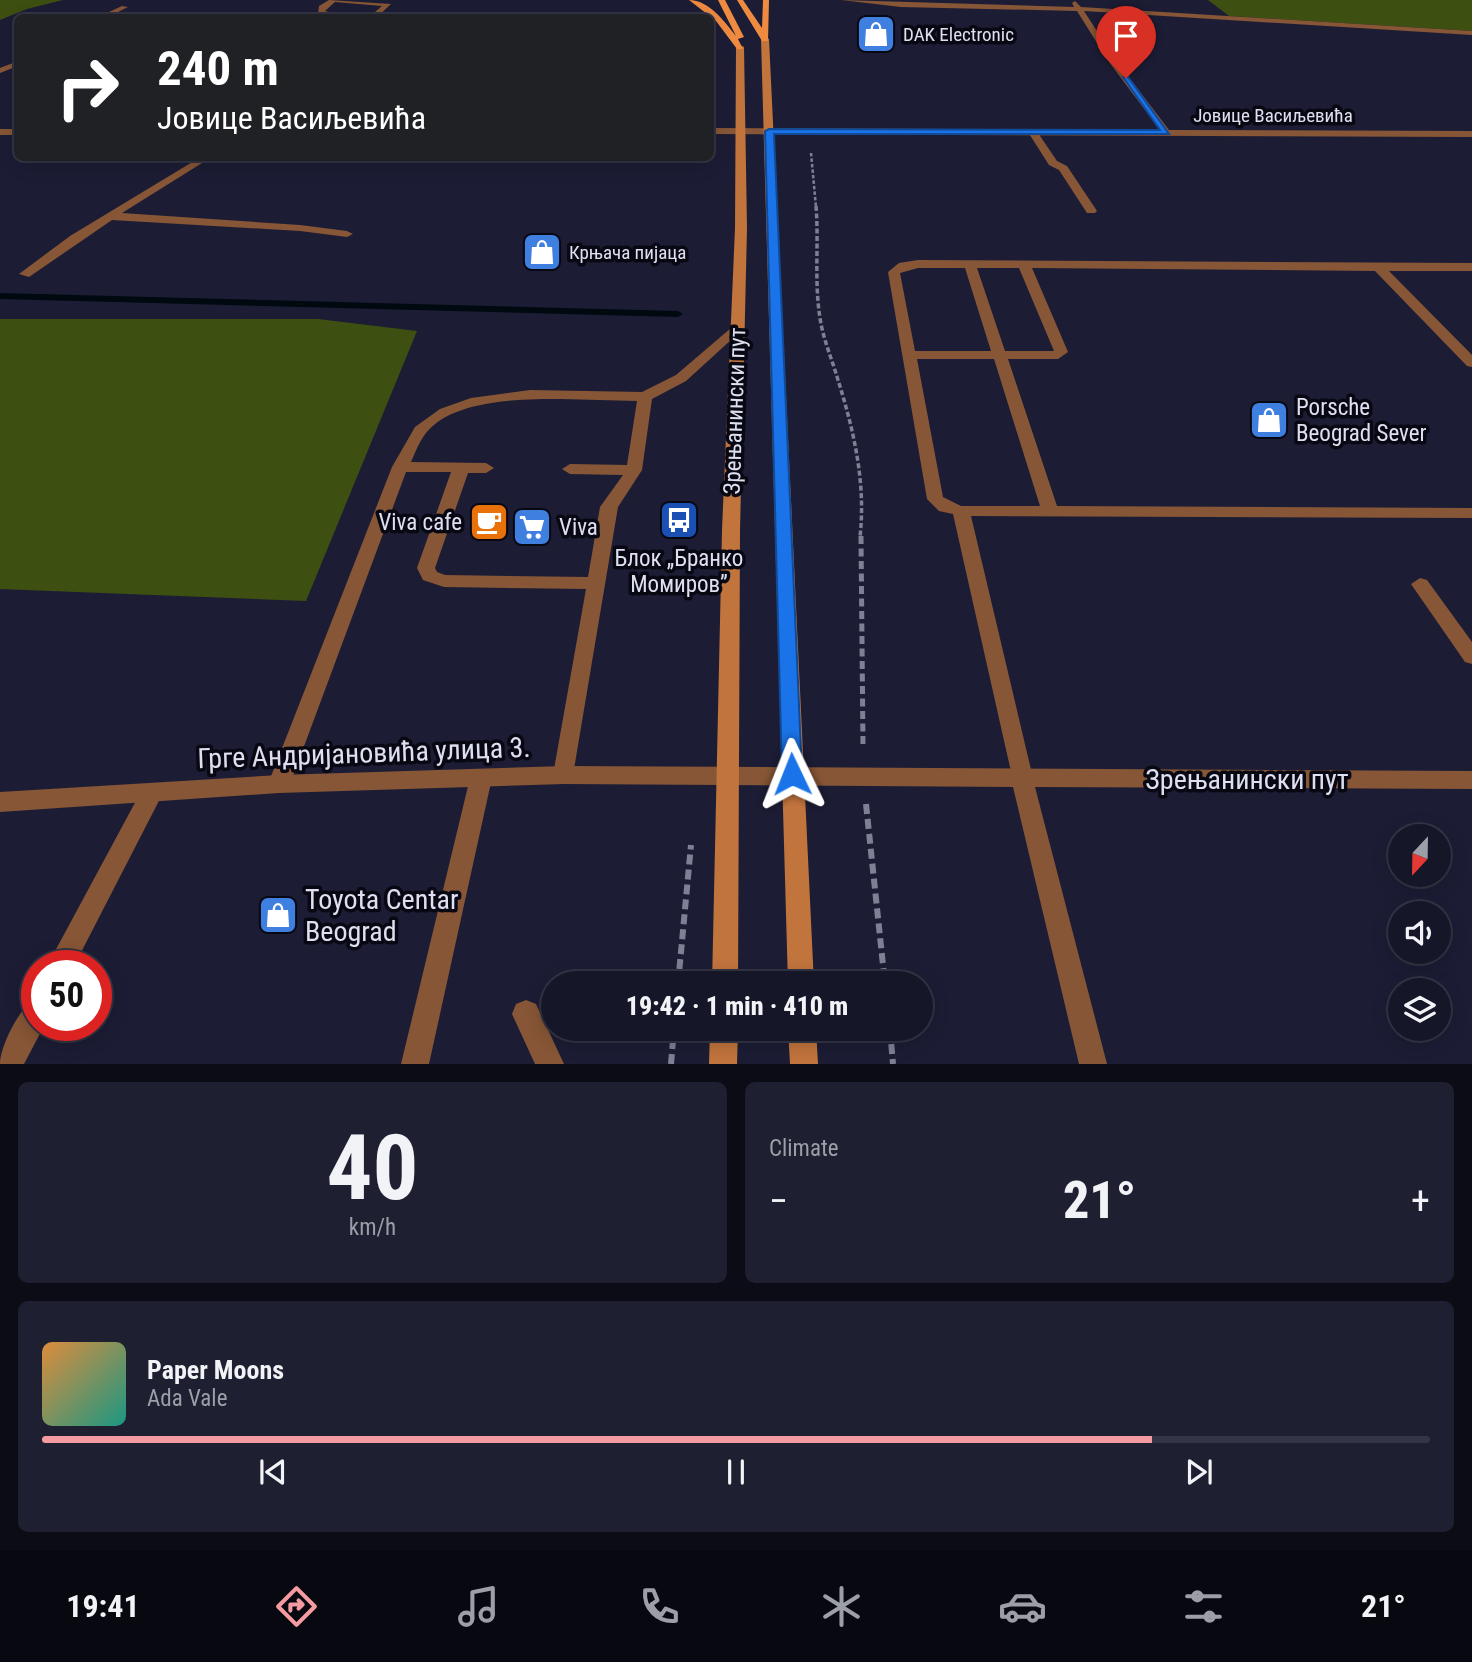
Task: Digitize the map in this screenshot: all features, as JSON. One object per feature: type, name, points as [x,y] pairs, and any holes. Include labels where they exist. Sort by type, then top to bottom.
[{"type":"main road","points":[[692,0],[712,14]]},
{"type":"main road","points":[[720,0],[737,28],[740,47]]},
{"type":"main road","points":[[740,0],[765,39]]},
{"type":"main road","points":[[765,39],[766,0]]},
{"type":"main road","points":[[714,15],[740,47]]},
{"type":"main road","name":"Зрењанински пут","points":[[765,39],[800,971]]},
{"type":"main road","name":"Зрењанински пут","points":[[725,971],[730,774],[731,530],[738,326],[740,47]]},
{"type":"main road","points":[[723,1063],[724,1041]]},
{"type":"main road","points":[[803,1041],[804,1063]]},
{"type":"street","points":[[331,14],[321,12],[321,7],[333,0],[388,4],[376,14]]},
{"type":"street","points":[[844,0],[1076,4],[1472,33]]},
{"type":"street","points":[[1076,4],[1112,61],[1166,132]]},
{"type":"street","points":[[108,14],[124,7]]},
{"type":"street","name":"Јовице Васиљевића","points":[[714,131],[1472,134]]},
{"type":"street","points":[[1033,132],[1053,163],[1063,168],[1091,211]]},
{"type":"street","points":[[25,274],[109,216],[200,161]]},
{"type":"street","points":[[109,216],[300,228],[347,234]]},
{"type":"street","points":[[1472,267],[918,264],[903,266],[894,272],[935,499],[944,507],[961,511],[1472,513]]},
{"type":"street","points":[[970,264],[1051,511]]},
{"type":"street","points":[[909,355],[1051,357],[1060,352],[1024,265]]},
{"type":"street","points":[[1378,267],[1472,363]]},
{"type":"street","points":[[279,784],[400,467],[422,427],[442,413],[473,402],[517,396],[646,397],[681,378],[738,326]]},
{"type":"street","points":[[564,775],[594,583],[610,507],[634,470],[646,397]]},
{"type":"street","points":[[400,467],[486,468]]},
{"type":"street","points":[[461,468],[426,568],[429,576],[444,581],[594,583]]},
{"type":"street","points":[[570,469],[634,470]]},
{"type":"street","points":[[961,511],[1022,778],[1093,1063]]},
{"type":"street","points":[[1420,584],[1472,657]]},
{"type":"street","name":"Зрењанински пут","points":[[730,774],[1472,780]]},
{"type":"street","name":"Грге Андријановића улица 3.","points":[[0,802],[279,784],[564,775],[730,774]]},
{"type":"street","points":[[415,1063],[481,778]]},
{"type":"street","points":[[69,950],[152,793]]},
{"type":"street","points":[[526,1014],[550,1063]]},
{"type":"street","points":[[9,1063],[21,1041]]},
{"type":"path","points":[[808,131],[819,241],[816,290],[820,321],[850,423],[864,502],[859,550],[863,776],[884,971]]},
{"type":"path","points":[[679,971],[692,830]]},
{"type":"path","points":[[671,1063],[673,1041]]},
{"type":"path","points":[[891,1041],[893,1063]]},
{"type":"green space","points":[[0,0],[63,0],[27,9],[0,20]]},
{"type":"green space","points":[[1208,0],[1472,0],[1472,31],[1229,16]]},
{"type":"green space","points":[[0,319],[318,319],[417,331],[306,601],[0,589]]},
{"type":"waterway","points":[[0,296],[678,314]]},
{"type":"place","name":"DAK Electronic","points":[[876,34]]},
{"type":"place","name":"Крњача пијаца","points":[[542,252]]},
{"type":"place","name":"Porsche Beograd Sever","points":[[1269,420]]},
{"type":"place","name":"Блок „Бранко Момиров”","points":[[679,520]]},
{"type":"place","name":"Viva cafe","points":[[489,522]]},
{"type":"place","name":"Viva","points":[[532,527]]},
{"type":"place","name":"Toyota Centar Beograd","points":[[278,915]]},
{"type":"route","points":[[792,774],[769,131],[1166,132],[1126,78]]}]
